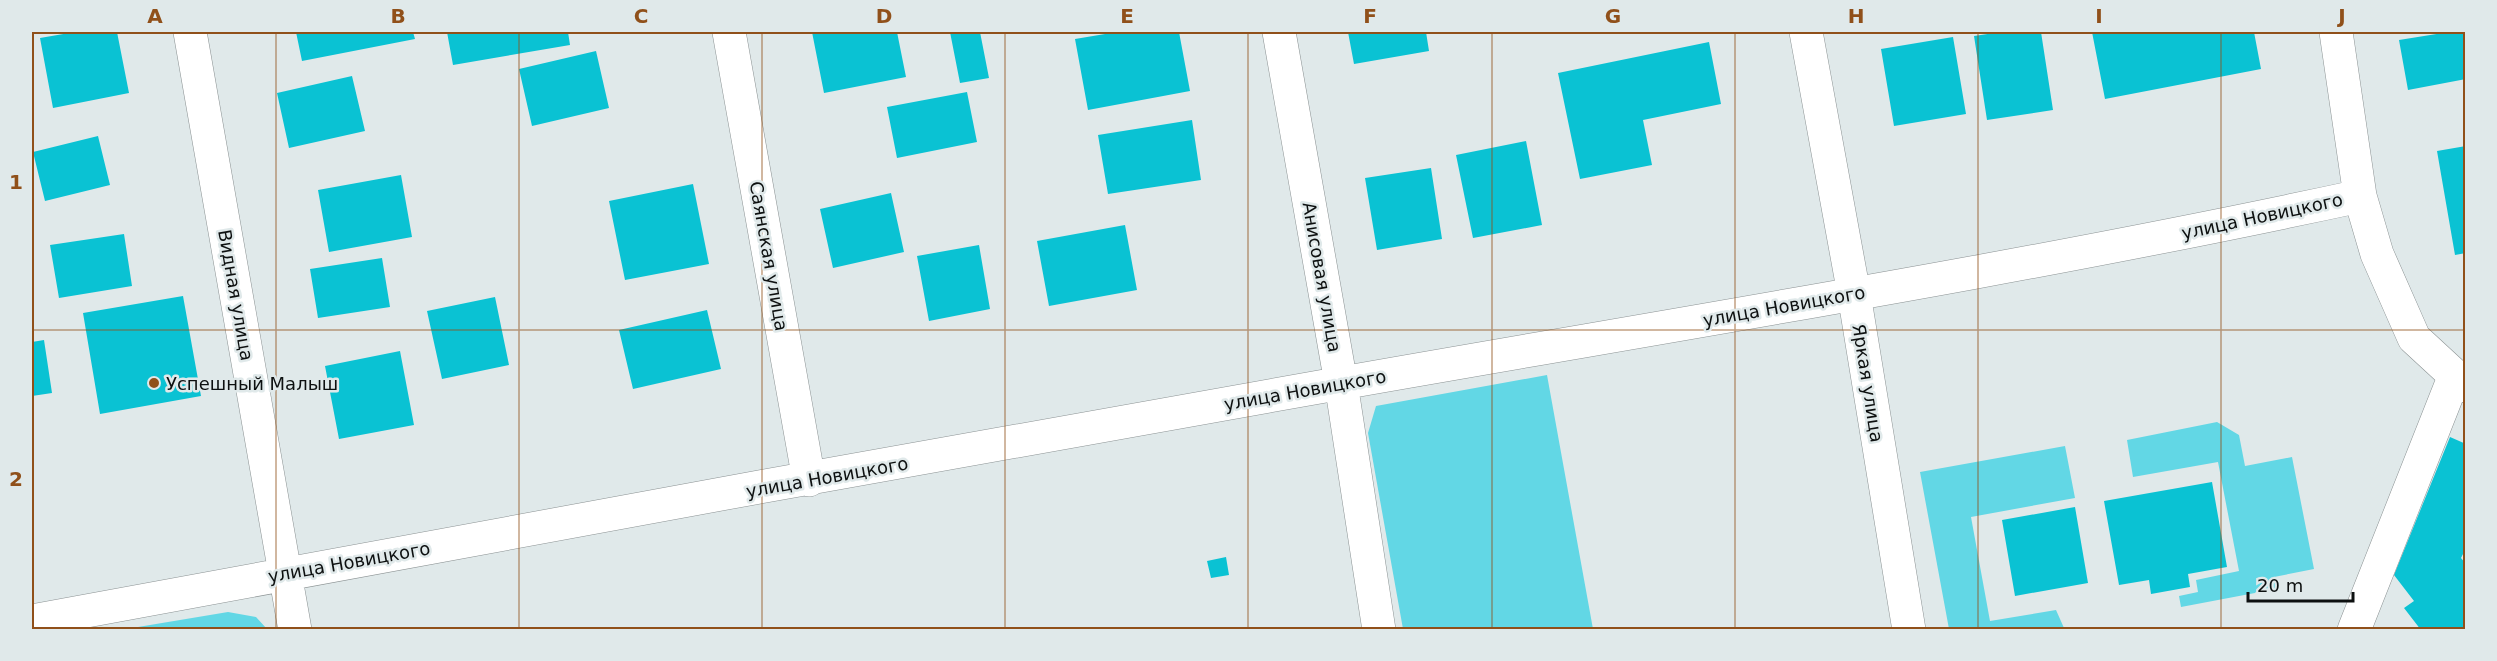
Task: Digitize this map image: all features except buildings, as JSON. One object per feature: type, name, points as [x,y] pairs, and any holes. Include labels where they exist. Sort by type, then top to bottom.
[{"type":"street","name":"Видная улица","points":[[190,32],[295,630]]},
{"type":"street","name":"Саянская улица","points":[[729,32],[809,480]]},
{"type":"street","name":"Анисовая улица","points":[[1279,32],[1341,383],[1379,630]]},
{"type":"street","name":"Яркая улица","points":[[1806,32],[1854,294],[1909,630]]},
{"type":"street","points":[[2336,32],[2360,196]]},
{"type":"street","name":"улица Новицкого","points":[[32,621],[285,573],[1341,383],[1854,294],[2246,221],[2360,196],[2377,254],[2414,338],[2460,380]]},
{"type":"street","points":[[2354,630],[2460,380]]},
{"type":"shaded area","points":[[1547,375],[1593,629],[1403,629],[1368,433],[1376,406]]},
{"type":"shaded area","points":[[2217,422],[2239,435],[2245,466],[2292,457],[2314,569],[2274,577],[2276,589],[2181,607],[2179,596],[2198,592],[2196,580],[2239,571],[2218,462],[2133,477],[2127,440]]},
{"type":"shaded area","points":[[2065,446],[2075,498],[1971,517],[1990,621],[2056,610],[2064,628],[1949,629],[1920,472]]},
{"type":"shaded area","points":[[228,612],[256,617],[267,629],[126,629]]},
{"type":"place","name":"Успешный Малыш","points":[[154,383]]}]
